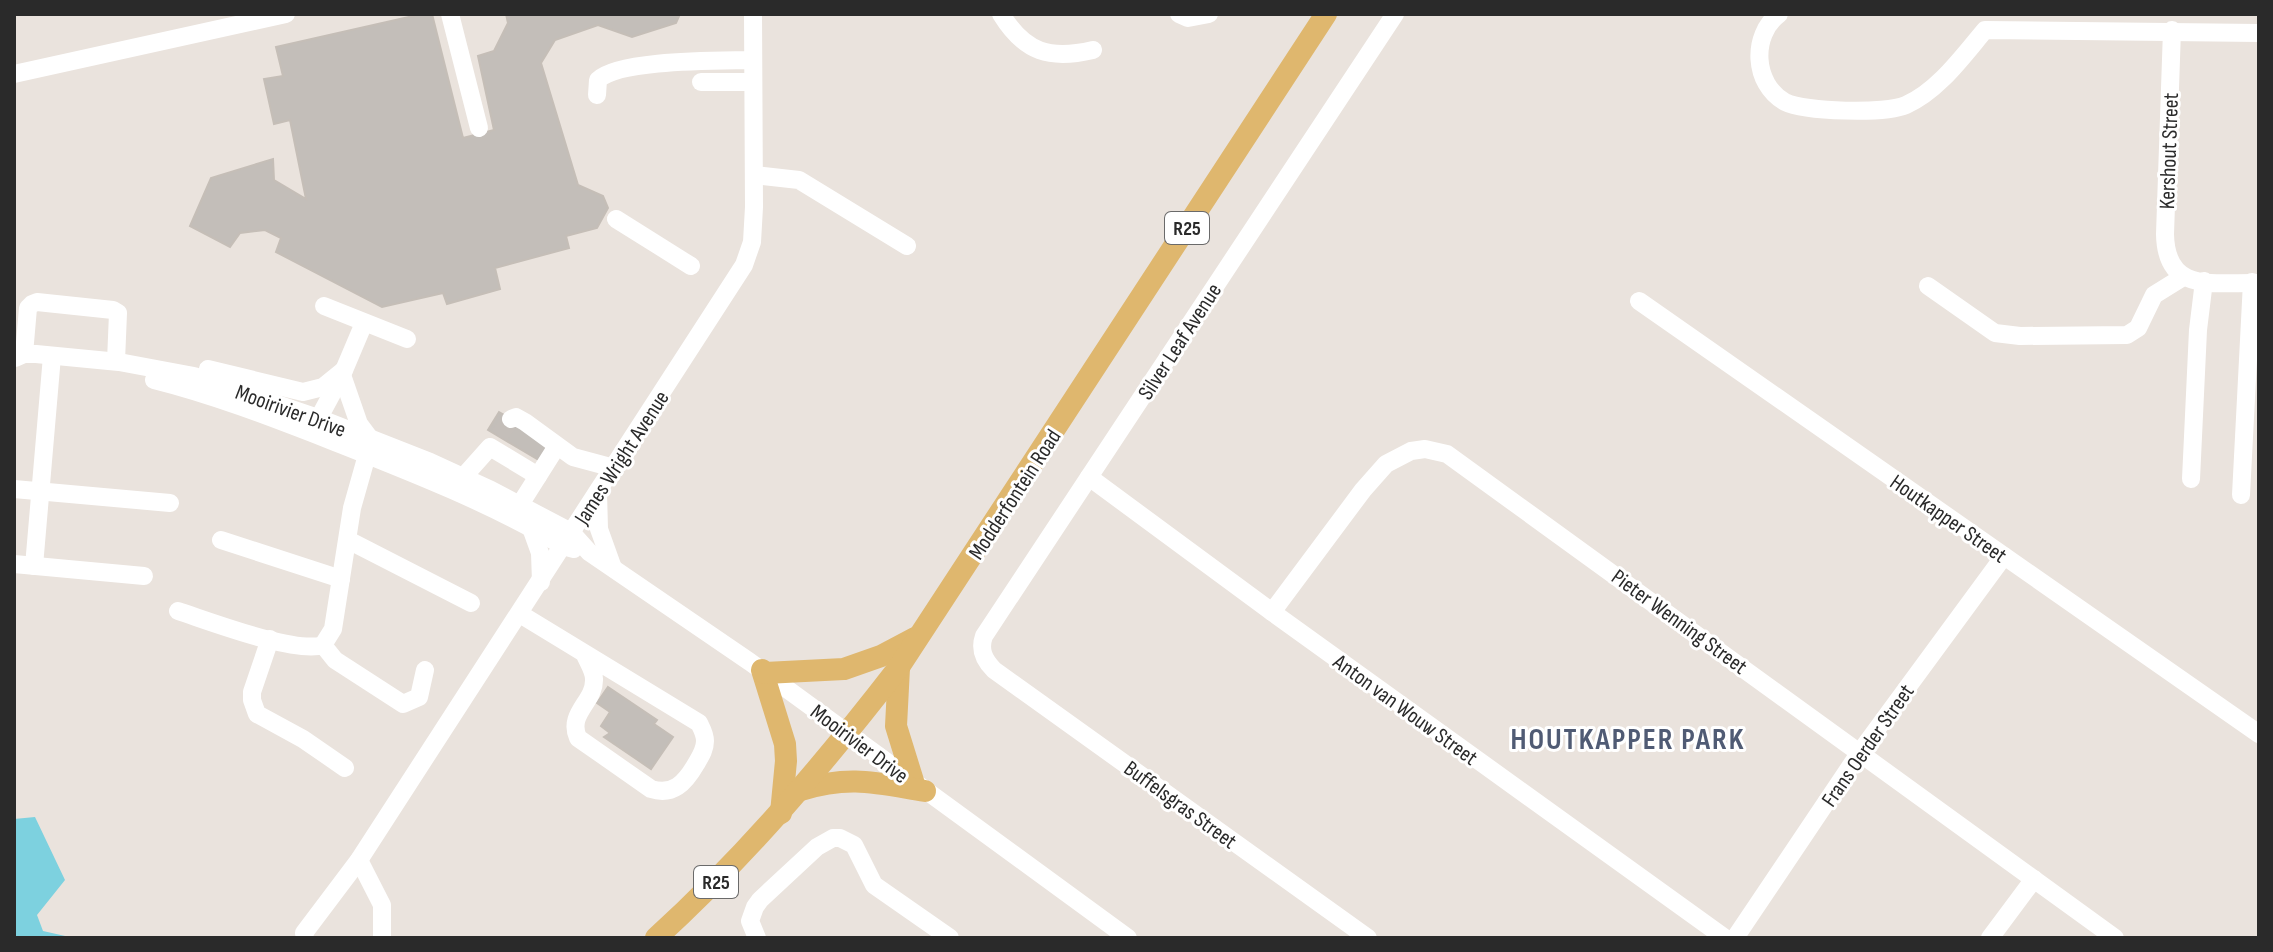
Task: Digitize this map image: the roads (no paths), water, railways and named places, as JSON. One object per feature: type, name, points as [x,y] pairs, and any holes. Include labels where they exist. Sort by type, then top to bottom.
[{"type":"main road","name":"Modderfontein Road","points":[[656,938],[716,882],[781,813],[899,667],[1326,14]]},
{"type":"main road","points":[[781,813],[785,744],[763,672],[844,669],[881,656],[919,636]]},
{"type":"main road","points":[[801,790],[852,780],[920,788],[896,726],[899,667]]},
{"type":"street","points":[[14,74],[286,14]]},
{"type":"street","points":[[450,14],[479,128]]},
{"type":"street","name":"James Wright Avenue","points":[[305,938],[304,933],[359,860],[541,582],[750,253],[754,175],[753,14]]},
{"type":"street","points":[[1001,14],[1022,40],[1047,54],[1061,56],[1093,50]]},
{"type":"street","points":[[1179,14],[1188,18],[1201,18],[1209,14]]},
{"type":"street","name":"Silver Leaf Avenue","points":[[994,670],[983,654],[984,636],[1395,14]]},
{"type":"street","points":[[1779,14],[1767,27],[1758,47],[1764,77],[1783,101],[1810,108],[1881,110],[1908,105],[1941,79],[1981,22],[2259,33]]},
{"type":"street","name":"Kershout Street","points":[[2172,30],[2165,234],[2168,261],[2179,274]]},
{"type":"street","points":[[597,95],[598,80],[608,73],[651,65],[753,60]]},
{"type":"street","points":[[701,82],[753,82]]},
{"type":"street","points":[[754,175],[789,178],[805,183],[907,246]]},
{"type":"street","points":[[616,219],[691,266]]},
{"type":"street","points":[[1928,286],[1995,333],[2020,336],[2127,335],[2138,328],[2154,295],[2179,274],[2204,281],[2255,282],[2241,495]]},
{"type":"street","points":[[2191,479],[2198,330],[2204,281]]},
{"type":"street","name":"Houtkapper Street","points":[[1639,301],[2259,734]]},
{"type":"street","points":[[18,356],[28,308],[37,302],[118,313],[117,362],[141,358],[209,369],[303,392],[323,387],[343,373]]},
{"type":"street","points":[[324,306],[407,339]]},
{"type":"street","points":[[314,426],[343,373],[364,323]]},
{"type":"street","name":"Mooirivier Drive","points":[[18,356],[23,364],[117,362],[209,380],[458,483],[523,515],[589,552],[763,672],[1128,938]]},
{"type":"street","points":[[34,566],[52,361]]},
{"type":"street","name":"Mooirivier Drive","points":[[52,361],[207,393],[314,426]]},
{"type":"street","points":[[323,645],[333,629],[352,508],[369,448],[343,373]]},
{"type":"street","points":[[511,419],[516,417],[525,422],[573,457],[614,468]]},
{"type":"street","points":[[458,483],[494,442],[538,476]]},
{"type":"street","points":[[541,582],[540,553],[523,515],[538,476],[557,446]]},
{"type":"street","name":"Pieter Wenning Street","points":[[1272,612],[1375,474],[1386,464],[1411,451],[1436,450],[1458,462],[2115,938]]},
{"type":"street","name":"Anton van Wouw Street","points":[[1089,477],[1725,938]]},
{"type":"street","points":[[14,489],[170,503]]},
{"type":"street","points":[[523,515],[557,513],[594,497],[599,529],[613,568]]},
{"type":"street","points":[[221,540],[341,579]]},
{"type":"street","points":[[348,540],[471,603]]},
{"type":"street","name":"Frans Oerder Street","points":[[1735,938],[1860,752],[2004,556]]},
{"type":"street","points":[[14,564],[144,576]]},
{"type":"street","points":[[178,611],[304,647],[323,645]]},
{"type":"street","points":[[520,614],[699,723],[704,733],[704,750],[690,775],[678,787],[660,792],[651,789],[578,738],[575,720],[594,684],[585,655]]},
{"type":"street","points":[[270,639],[252,692],[257,714],[303,739],[345,768]]},
{"type":"street","points":[[323,645],[335,660],[403,704],[419,697],[425,670]]},
{"type":"street","name":"Buffelsgras Street","points":[[994,670],[1368,938]]},
{"type":"street","points":[[757,938],[750,921],[760,900],[817,847],[825,841],[840,838],[854,845],[871,879],[882,891],[950,938]]},
{"type":"street","points":[[359,860],[382,905],[382,938]]},
{"type":"street","points":[[1990,938],[2034,879]]},
{"type":"water","points":[[35,817],[65,880],[37,915],[43,931],[74,938],[14,938],[14,819]]},
{"type":"tunnel","points":[[499,436],[511,419]]},
{"type":"district","name":"HOUTKAPPER PARK","points":[[1628,739]]}]
